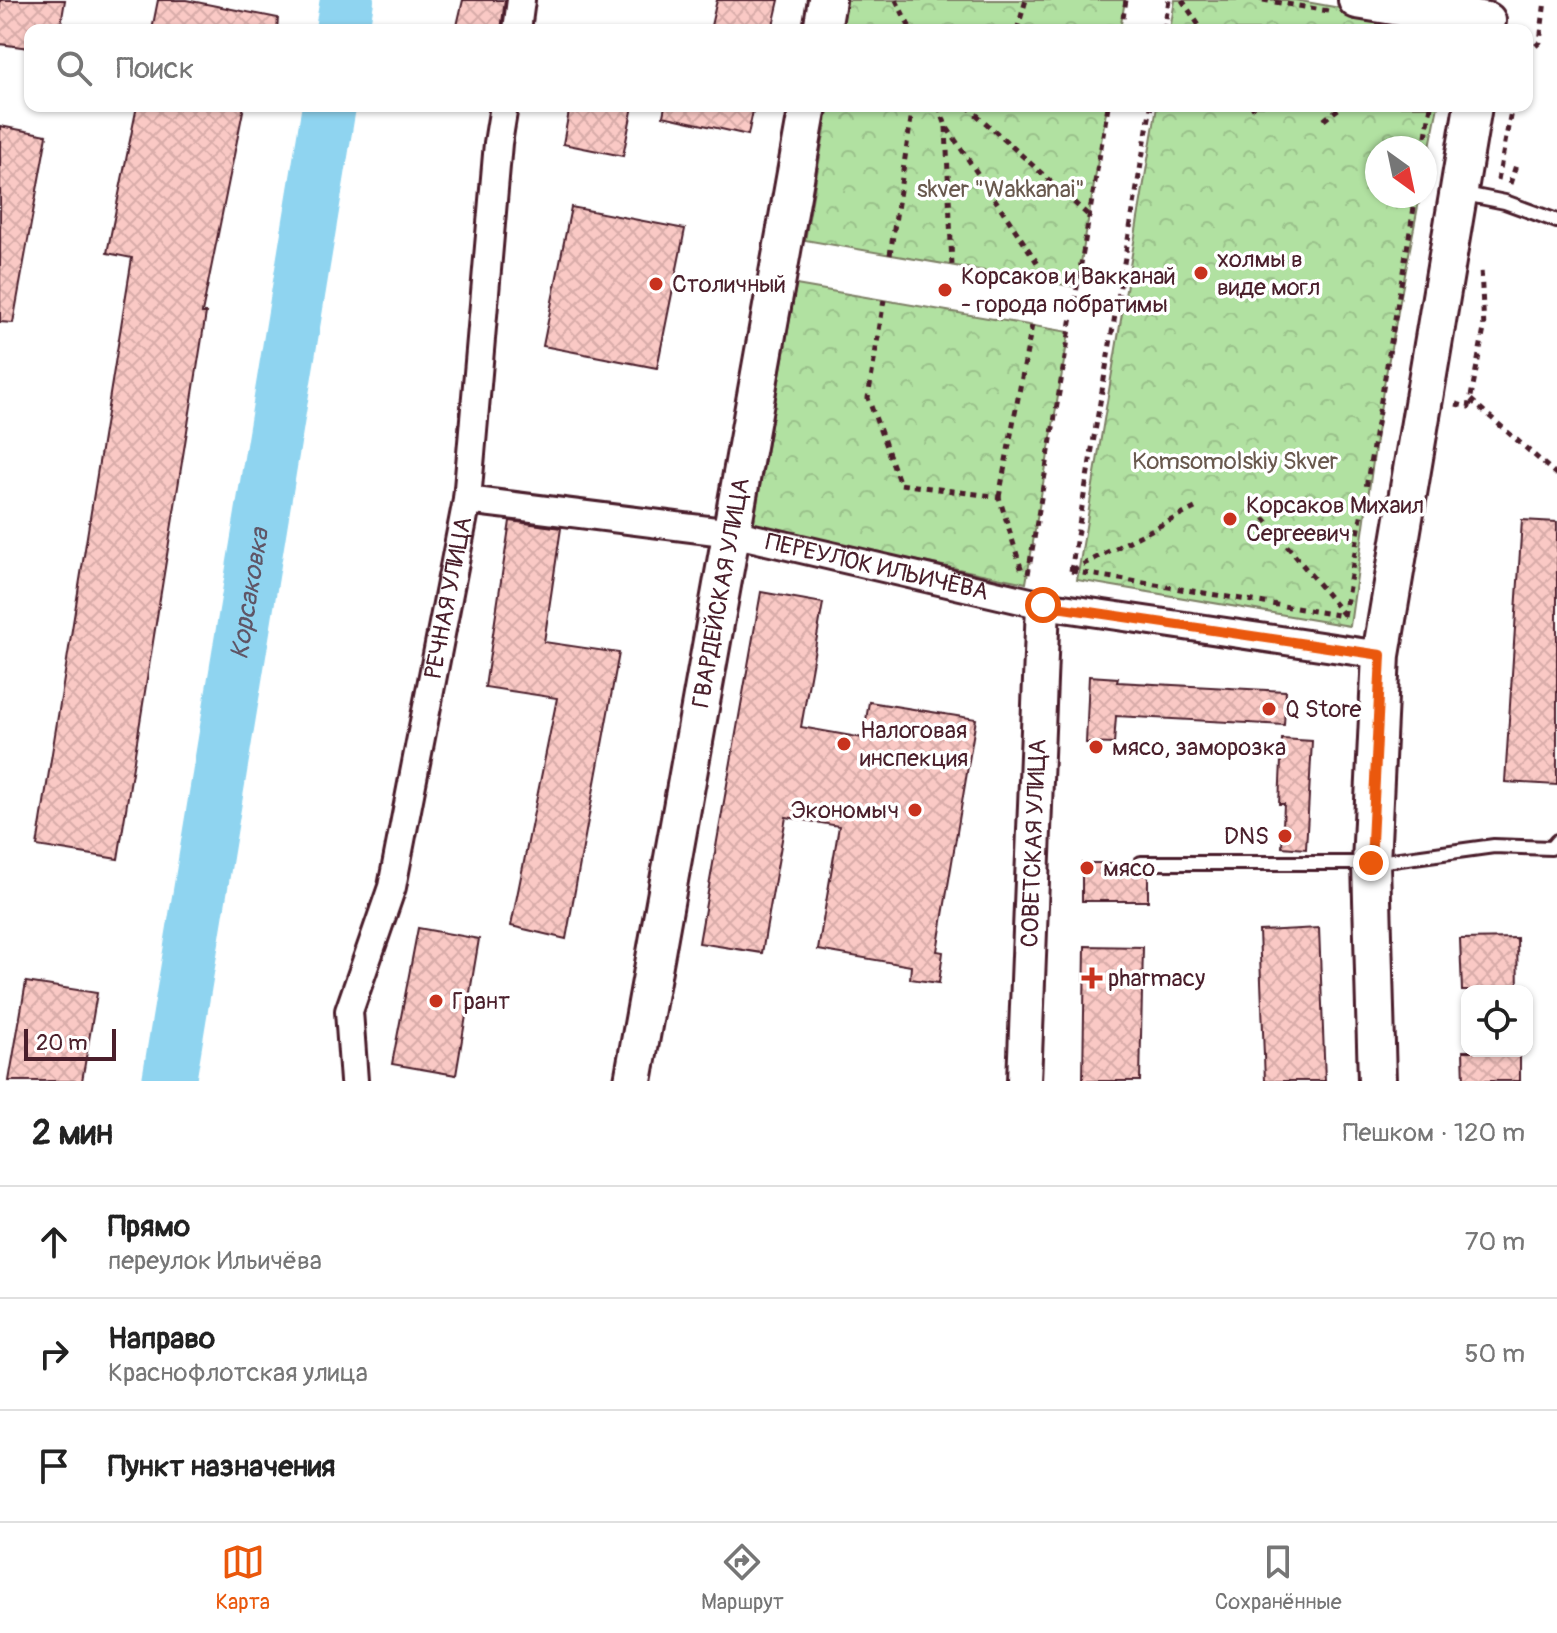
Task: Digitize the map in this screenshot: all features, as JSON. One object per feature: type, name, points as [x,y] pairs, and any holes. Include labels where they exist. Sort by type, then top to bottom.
[{"type":"main road","points":[[823,24],[827,0]]},
{"type":"main road","points":[[1357,0],[1488,17]]},
{"type":"main road","name":"ГВАРДЕЙСКАЯ УЛИЦА","points":[[633,1081],[807,112]]},
{"type":"main road","points":[[1377,1081],[1371,863],[1381,655],[1472,112]]},
{"type":"street","points":[[518,24],[521,0]]},
{"type":"street","name":"РЕЧНАЯ УЛИЦА","points":[[354,1081],[349,1011],[392,887],[467,500],[503,112]]},
{"type":"street","name":"ПЕРЕУЛОК ИЛЬИЧЁВА","points":[[467,500],[732,533],[1035,594],[1381,655]]},
{"type":"street","name":"СОВЕТСКАЯ УЛИЦА","points":[[1024,1081],[1035,594]]},
{"type":"lane","points":[[1459,193],[1505,202],[1557,221]]},
{"type":"lane","points":[[1141,863],[1371,863],[1494,846],[1551,848],[1557,841]]},
{"type":"path","points":[[896,0],[908,24]]},
{"type":"path","points":[[1019,24],[1026,0]]},
{"type":"path","points":[[1122,24],[1126,0]]},
{"type":"path","points":[[1165,24],[1169,0]]},
{"type":"path","points":[[1182,0],[1198,24]]},
{"type":"path","points":[[1533,48],[1540,42],[1545,0]]},
{"type":"path","points":[[890,255],[912,112]]},
{"type":"path","points":[[941,112],[946,126],[1050,282]]},
{"type":"path","points":[[976,112],[1089,217]]},
{"type":"path","points":[[1071,571],[1150,112]]},
{"type":"path","points":[[1324,120],[1334,112]]},
{"type":"path","points":[[1426,136],[1430,112]]},
{"type":"path","points":[[1494,200],[1511,112]]},
{"type":"path","points":[[946,126],[952,266]]},
{"type":"path","points":[[1344,616],[1414,208]]},
{"type":"path","points":[[1469,407],[1484,329],[1481,269],[1484,255]]},
{"type":"path","points":[[884,300],[868,398],[900,484],[999,497]]},
{"type":"path","points":[[1032,325],[999,497],[1035,594]]},
{"type":"path","points":[[1470,400],[1557,475]]},
{"type":"path","points":[[1071,571],[1195,508]]},
{"type":"path","points":[[1264,518],[1344,616]]},
{"type":"path","points":[[1071,571],[1344,616]]},
{"type":"green space","points":[[847,0],[1125,0],[1121,24],[843,24]]},
{"type":"green space","points":[[1175,0],[1295,0],[1430,24],[1171,24]]},
{"type":"green space","name":"skver \"Wakkanai\"","points":[[828,112],[1106,112],[1077,287],[805,240]]},
{"type":"green space","name":"Komsomolskiy Skver","points":[[1156,112],[1437,112],[1432,136],[1365,136],[1365,208],[1418,208],[1383,390],[1350,626],[1077,580]]},
{"type":"green space","points":[[796,285],[1069,332],[1026,583],[753,527]]},
{"type":"building","points":[[0,0],[65,0],[61,24],[24,24],[24,47],[0,44]]},
{"type":"building","points":[[158,0],[186,0],[278,18],[278,24],[153,24]]},
{"type":"building","points":[[463,0],[505,0],[502,24],[457,24]]},
{"type":"building","points":[[717,0],[779,0],[773,24],[711,24]]},
{"type":"building","points":[[136,112],[243,112],[202,313],[206,313],[118,859],[37,846],[132,258],[107,253]]},
{"type":"building","points":[[569,112],[632,112],[623,156],[563,144]]},
{"type":"building","points":[[664,112],[753,112],[748,135],[663,116]]},
{"type":"building","points":[[0,126],[47,135],[13,323],[0,322]]},
{"type":"building","points":[[571,207],[685,229],[657,368],[543,346]]},
{"type":"building","points":[[1522,520],[1557,522],[1557,785],[1505,782]]},
{"type":"building","points":[[510,521],[561,528],[544,642],[619,653],[566,939],[511,926],[557,698],[485,687]]},
{"type":"building","points":[[761,592],[823,603],[801,727],[863,738],[869,702],[976,719],[937,951],[943,952],[939,983],[910,979],[911,966],[818,950],[839,826],[786,817],[762,953],[699,943]]},
{"type":"building","points":[[1089,676],[1118,678],[1117,682],[1286,691],[1284,725],[1116,716],[1114,744],[1086,743]]},
{"type":"building","points":[[1282,739],[1312,741],[1306,849],[1282,847],[1284,804],[1279,804]]},
{"type":"building","points":[[1082,863],[1113,863],[1113,875],[1148,875],[1148,901],[1082,901]]},
{"type":"building","name":"Грант","points":[[418,928],[479,939],[456,1075],[392,1064]]},
{"type":"building","points":[[1319,928],[1325,1081],[1265,1081],[1259,931]]},
{"type":"building","points":[[1517,938],[1518,985],[1462,985],[1460,939]]},
{"type":"building","points":[[1085,946],[1143,947],[1140,1081],[1083,1081]]},
{"type":"building","points":[[26,982],[97,993],[82,1081],[9,1081]]},
{"type":"building","points":[[1463,1057],[1520,1057],[1520,1081],[1464,1081]]},
{"type":"waterway","name":"Корсаковка","points":[[343,24],[347,0]]},
{"type":"waterway","name":"Корсаковка","points":[[169,1081],[328,112]]},
{"type":"place","name":"холмы в виде могл","points":[[1201,273]]},
{"type":"place","name":"Столичный","points":[[656,284]]},
{"type":"place","name":"Корсаков и Вакканай - города побратимы","points":[[945,290]]},
{"type":"place","name":"Корсаков Михаил Сергеевич","points":[[1230,519]]},
{"type":"place","name":"Q Store","points":[[1269,709]]},
{"type":"place","name":"Налоговая инспекция","points":[[844,744]]},
{"type":"place","name":"мясо, заморозка","points":[[1096,747]]},
{"type":"place","name":"Экономыч","points":[[915,810]]},
{"type":"place","name":"DNS","points":[[1285,836]]},
{"type":"place","name":"мясо","points":[[1087,868]]},
{"type":"place","name":"pharmacy","points":[[1092,978]]},
{"type":"place","name":"Грант","points":[[436,1001]]},
{"type":"route","points":[[1043,605],[1381,655],[1371,863]]}]
